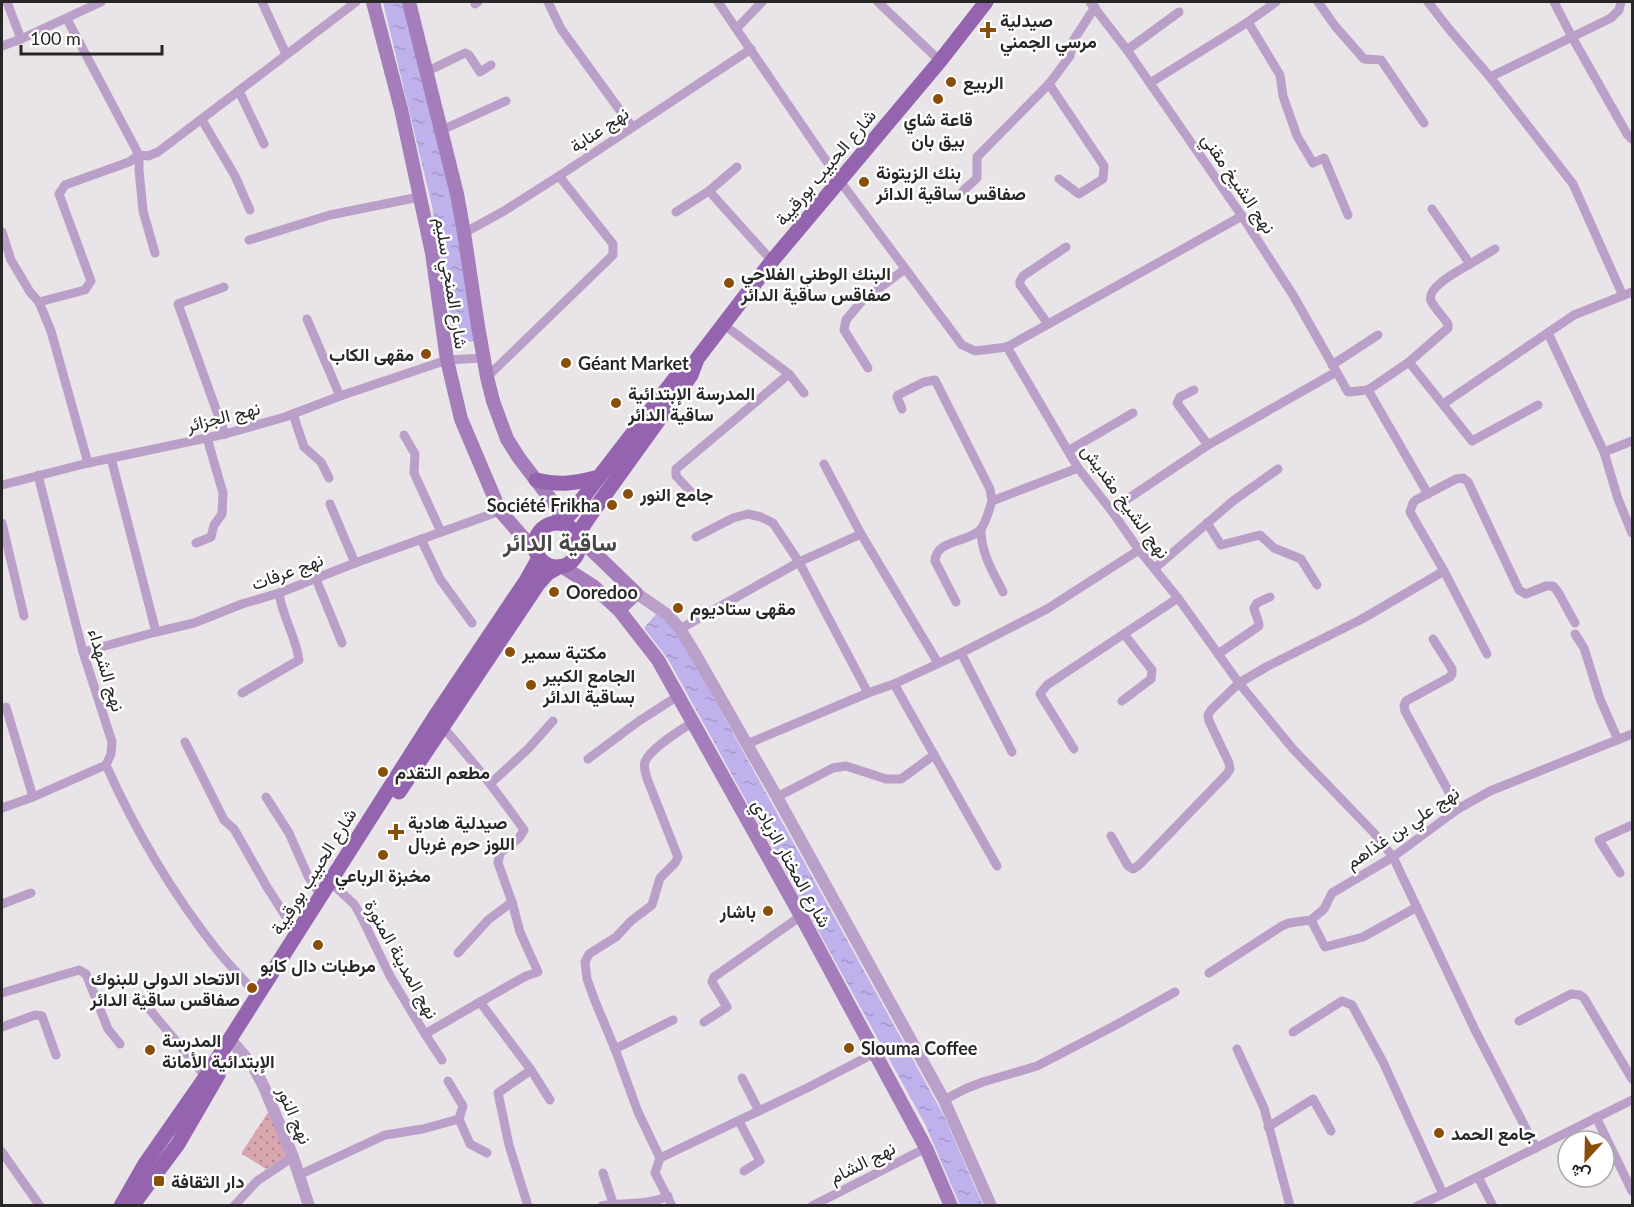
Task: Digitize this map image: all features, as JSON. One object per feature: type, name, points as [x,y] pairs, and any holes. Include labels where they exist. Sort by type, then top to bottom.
[{"type":"main road","name":"شارع المنجي سليم","points":[[373,2],[401,109],[432,253],[447,360],[461,419],[500,511],[537,555]]},
{"type":"main road","points":[[409,2],[428,71],[464,233],[483,358],[493,401],[507,439],[559,510],[560,523],[571,527],[636,593],[619,610]]},
{"type":"main road","name":"شارع الحبيب بورقيبة","points":[[438,722],[538,584],[548,573],[573,561],[579,547],[578,536],[589,517],[690,375],[697,359],[723,324],[772,261],[940,61],[986,2]]},
{"type":"main road","name":"شارع الحبيب بورقيبة","points":[[129,1204],[145,1164],[232,1042],[526,581],[537,555],[535,541],[539,531],[548,525],[560,523],[573,512],[683,368],[697,359]]},
{"type":"main road","points":[[536,480],[562,484],[600,477]]},
{"type":"main road","points":[[537,555],[546,564],[561,567]]},
{"type":"main road","name":"شارع المختار الزيادي","points":[[561,567],[593,586],[619,610],[658,660],[801,916],[926,1148],[951,1206]]},
{"type":"main road","name":"شارع الحبيب بورقيبة","points":[[129,1204],[178,1144],[257,995],[321,896],[333,884]]},
{"type":"street","points":[[7,2],[21,39]]},
{"type":"street","points":[[2,46],[101,2]]},
{"type":"street","points":[[262,2],[286,54]]},
{"type":"street","points":[[39,302],[85,290],[91,281],[59,194],[65,184],[129,162],[139,155],[148,156],[159,152],[356,2]]},
{"type":"street","points":[[548,2],[561,29],[632,127]]},
{"type":"street","points":[[718,2],[840,181],[962,345],[975,351],[1007,347],[1242,216]]},
{"type":"street","points":[[737,28],[762,2]]},
{"type":"street","points":[[878,2],[940,61]]},
{"type":"street","points":[[1150,83],[1276,2]]},
{"type":"street","points":[[1318,2],[1335,26],[1364,59],[1381,60],[1424,123]]},
{"type":"street","points":[[1428,2],[1573,184],[1623,296]]},
{"type":"street","points":[[1554,2],[1627,134],[1632,139]]},
{"type":"street","points":[[1490,77],[1611,18],[1619,10],[1621,2]]},
{"type":"street","points":[[963,191],[977,178],[977,157],[1049,84],[1070,56],[1073,41],[1093,4]]},
{"type":"street","name":"نهج الشيخ مقني","points":[[1093,4],[1242,216],[1293,295],[1348,392],[1368,390]]},
{"type":"street","points":[[1127,50],[1179,12]]},
{"type":"street","points":[[67,19],[139,155],[143,211],[154,253]]},
{"type":"street","points":[[1248,22],[1280,75],[1283,96],[1297,136],[1313,163],[1324,158],[1348,215]]},
{"type":"street","name":"نهج عنابة","points":[[464,233],[559,176],[751,49]]},
{"type":"street","points":[[428,71],[465,53],[469,55],[480,72],[491,65]]},
{"type":"street","points":[[1049,84],[1104,166],[1103,179],[1078,194],[1059,179]]},
{"type":"street","points":[[239,91],[264,144]]},
{"type":"street","points":[[442,130],[506,101]]},
{"type":"street","points":[[202,120],[236,176],[250,210]]},
{"type":"street","points":[[676,212],[709,191],[737,167]]},
{"type":"street","points":[[487,377],[613,255],[613,244],[559,176]]},
{"type":"street","points":[[709,191],[772,261]]},
{"type":"street","points":[[249,240],[330,215],[419,197]]},
{"type":"street","points":[[1432,209],[1470,264]]},
{"type":"street","points":[[2,232],[11,260],[30,292],[39,302],[51,331],[88,463]]},
{"type":"street","points":[[1048,324],[1020,285],[1020,281],[1023,276],[1066,247]]},
{"type":"street","points":[[1428,494],[1368,390],[1409,362],[1448,328],[1448,324],[1432,302],[1431,294],[1438,285],[1495,249]]},
{"type":"street","points":[[868,368],[844,330],[846,320],[861,302],[905,269]]},
{"type":"street","points":[[224,287],[178,304],[225,434]]},
{"type":"street","points":[[1443,404],[1574,315],[1632,292]]},
{"type":"street","points":[[308,319],[340,396]]},
{"type":"street","points":[[723,324],[789,374],[804,393]]},
{"type":"street","points":[[1548,333],[1604,452],[1618,499],[1632,533]]},
{"type":"street","points":[[1111,510],[1208,445],[1334,369],[1378,335]]},
{"type":"street","name":"نهج الشيخ مقديش","points":[[1007,347],[1078,468],[1178,598],[1239,683],[1293,749],[1374,832],[1393,857],[1476,1030],[1536,1148]]},
{"type":"street","name":"نهج الجزائر","points":[[2,485],[88,463],[225,434],[293,414],[447,360],[483,358]]},
{"type":"street","points":[[1409,362],[1472,441],[1538,405]]},
{"type":"street","points":[[679,498],[690,491],[676,476],[676,470],[789,374]]},
{"type":"street","points":[[902,409],[898,394],[924,382],[935,380],[990,489],[992,501],[981,530],[981,541],[985,555],[1003,592]]},
{"type":"street","points":[[1194,390],[1179,397],[1177,403],[1208,445]]},
{"type":"street","points":[[1068,451],[1133,413]]},
{"type":"street","points":[[293,414],[304,447],[321,462],[329,478]]},
{"type":"street","points":[[404,435],[416,453],[414,473],[441,532]]},
{"type":"street","points":[[196,543],[211,537],[214,525],[222,514],[223,493],[207,438]]},
{"type":"street","points":[[1604,452],[1632,441]]},
{"type":"street","points":[[111,458],[156,632]]},
{"type":"street","points":[[824,464],[861,534],[938,663]]},
{"type":"street","points":[[992,501],[1078,468]]},
{"type":"street","points":[[1155,568],[1233,501],[1278,470]]},
{"type":"street","name":"نهج الشهداء","points":[[38,475],[83,652],[112,742],[111,754],[106,765]]},
{"type":"street","points":[[1487,654],[1410,512],[1413,503],[1456,479],[1466,479],[1470,485],[1519,590],[1526,594],[1546,586],[1553,586],[1575,623]]},
{"type":"street","points":[[330,504],[355,563]]},
{"type":"street","name":"نهج عرفات","points":[[83,652],[194,623],[500,511]]},
{"type":"street","points":[[696,537],[733,518],[748,514],[761,516],[773,523],[799,562],[868,693]]},
{"type":"street","points":[[2,523],[24,616]]},
{"type":"street","points":[[1207,523],[1221,545],[1260,535],[1274,548],[1301,559],[1317,585]]},
{"type":"street","points":[[956,602],[935,561],[935,554],[939,549],[981,530]]},
{"type":"street","points":[[680,629],[799,562],[861,534]]},
{"type":"street","points":[[421,539],[440,579],[472,623]]},
{"type":"street","points":[[747,744],[894,684],[961,653],[1047,609],[1139,550]]},
{"type":"street","points":[[1111,836],[1128,866],[1131,869],[1135,868],[1226,775],[1230,769],[1229,763],[1208,715],[1239,683],[1362,619],[1444,571]]},
{"type":"street","points":[[316,579],[342,643]]},
{"type":"street","points":[[242,693],[299,660],[279,593]]},
{"type":"street","points":[[636,593],[668,615],[680,629],[747,744],[944,1100],[991,1206]]},
{"type":"street","points":[[1218,654],[1259,626],[1254,608],[1257,603],[1270,597]]},
{"type":"street","points":[[1074,749],[1040,694],[1047,685],[1178,598]]},
{"type":"street","points":[[1122,701],[1151,679],[1152,670],[1124,634]]},
{"type":"street","points":[[1575,634],[1584,648],[1600,699],[1618,740]]},
{"type":"street","points":[[1433,639],[1452,669],[1452,674],[1406,701],[1404,706],[1458,809]]},
{"type":"street","points":[[961,653],[1012,752]]},
{"type":"street","points":[[894,684],[997,866]]},
{"type":"street","points":[[588,759],[678,696]]},
{"type":"street","points":[[6,707],[33,797]]},
{"type":"street","points":[[490,784],[528,749],[553,721]]},
{"type":"street","points":[[438,722],[500,796],[524,830],[519,838],[500,853],[498,863],[512,902],[488,920],[458,953]]},
{"type":"street","points":[[672,1206],[655,1173],[660,1158],[638,1112],[595,1001],[587,979],[585,962],[589,954],[616,937],[631,921],[652,905],[660,878],[678,857],[644,769],[645,761],[653,751],[693,722]]},
{"type":"street","name":"نهج علي بن غذاهم","points":[[1311,920],[1324,909],[1332,893],[1393,857],[1458,809],[1490,791],[1632,735]]},
{"type":"street","points":[[185,741],[224,820],[234,829],[297,934]]},
{"type":"street","points":[[777,797],[840,766],[886,778],[901,779],[934,755]]},
{"type":"street","points":[[2,808],[106,765],[122,800],[185,906],[218,951],[257,995]]},
{"type":"street","points":[[266,797],[289,833],[308,876],[321,896]]},
{"type":"street","points":[[1620,873],[1599,840],[1632,825]]},
{"type":"street","name":"نهج المدينة المنورة","points":[[333,884],[354,904],[390,976],[425,1034],[526,976],[538,972],[520,932],[512,902]]},
{"type":"street","points":[[2,904],[31,893]]},
{"type":"street","points":[[1209,973],[1288,923],[1311,920],[1325,947],[1363,938],[1417,907]]},
{"type":"street","points":[[704,1023],[727,1007],[712,982],[714,977],[801,916]]},
{"type":"street","points":[[2,993],[80,970],[86,974],[108,1029],[120,1044]]},
{"type":"street","points":[[944,1100],[983,1082],[1037,1066],[1174,992]]},
{"type":"street","points":[[1519,1021],[1571,994],[1580,995],[1584,998],[1632,1079]]},
{"type":"street","points":[[141,999],[200,1070],[207,1075]]},
{"type":"street","points":[[1293,1032],[1342,1001],[1352,1005],[1383,1062],[1443,1194]]},
{"type":"street","points":[[480,1002],[531,1070],[550,1100]]},
{"type":"street","points":[[2,1027],[35,1015],[42,1016],[56,1055]]},
{"type":"street","points":[[615,1049],[673,1020]]},
{"type":"street","points":[[425,1034],[442,1060]]},
{"type":"street","name":"نهج النور","points":[[232,1042],[253,1066],[293,1158],[309,1206]]},
{"type":"street","points":[[1237,1049],[1264,1108],[1290,1206]]},
{"type":"street","points":[[660,1158],[875,1053]]},
{"type":"street","points":[[528,1206],[498,1093],[531,1070]]},
{"type":"street","points":[[742,1078],[759,1111]]},
{"type":"street","points":[[448,1082],[463,1106],[459,1119],[470,1144],[487,1153]]},
{"type":"street","points":[[1268,1127],[1313,1099],[1331,1131]]},
{"type":"street","points":[[1417,1206],[1632,1100]]},
{"type":"street","points":[[1596,1117],[1632,1191]]},
{"type":"street","points":[[299,1175],[385,1135],[423,1129],[459,1119]]},
{"type":"street","points":[[739,1121],[760,1161],[744,1171]]},
{"type":"street","name":"نهج الشام","points":[[812,1206],[926,1148]]},
{"type":"street","points":[[2,1152],[40,1206]]},
{"type":"street","points":[[234,1206],[257,1181],[293,1158]]},
{"type":"street","points":[[603,1173],[613,1203]]},
{"type":"street","points":[[1478,1177],[1493,1206]]},
{"type":"street","points":[[602,1206],[613,1203],[658,1201],[668,1196]]},
{"type":"shaded area","points":[[269,1111],[288,1156],[266,1169],[242,1152]]},
{"type":"water","points":[[383,2],[405,2],[453,201],[474,341],[452,344],[432,206]]},
{"type":"water","points":[[658,612],[685,646],[944,1116],[983,1205],[960,1205],[925,1124],[668,659],[644,628]]},
{"type":"place","name":"صيدلية مرسي الجمني","points":[[988,30]]},
{"type":"place","name":"الربيع","points":[[951,82]]},
{"type":"place","name":"قاعة شاي بيق بان","points":[[938,99]]},
{"type":"place","name":"بنك الزيتونة صفاقس ساقية الدائر","points":[[864,182]]},
{"type":"place","name":"البنك الوطني الفلاحي صفاقس ساقية الدائر","points":[[729,283]]},
{"type":"place","name":"مقهى الكاب","points":[[426,354]]},
{"type":"place","name":"Géant Market","points":[[566,363]]},
{"type":"place","name":"المدرسة الإبتدائية ساقية الدائر","points":[[616,403]]},
{"type":"place","name":"جامع النور","points":[[628,494]]},
{"type":"place","name":"Société Frikha","points":[[612,505]]},
{"type":"place","name":"Ooredoo","points":[[554,592]]},
{"type":"place","name":"مقهى ستاديوم","points":[[678,608]]},
{"type":"place","name":"مكتبة سمير","points":[[510,652]]},
{"type":"place","name":"الجامع الكبير بساقية الدائر","points":[[531,685]]},
{"type":"place","name":"مطعم التقدم","points":[[383,772]]},
{"type":"place","name":"صيدلية هادية اللوز حرم غربال","points":[[396,832]]},
{"type":"place","name":"مخبزة الرباعي","points":[[383,855]]},
{"type":"place","name":"باشار","points":[[768,911]]},
{"type":"place","name":"مرطبات دال كابو","points":[[318,945]]},
{"type":"place","name":"الاتحاد الدولي للبنوك صفاقس ساقية الدائر","points":[[252,988]]},
{"type":"place","name":"Slouma Coffee","points":[[849,1048]]},
{"type":"place","name":"المدرسة الإبتدائية الأمانة","points":[[150,1050]]},
{"type":"place","name":"جامع الحمد","points":[[1439,1133]]},
{"type":"place","name":"دار الثقافة","points":[[159,1181]]},
{"type":"district","name":"ساقية الدائر","points":[[560,541]]}]
